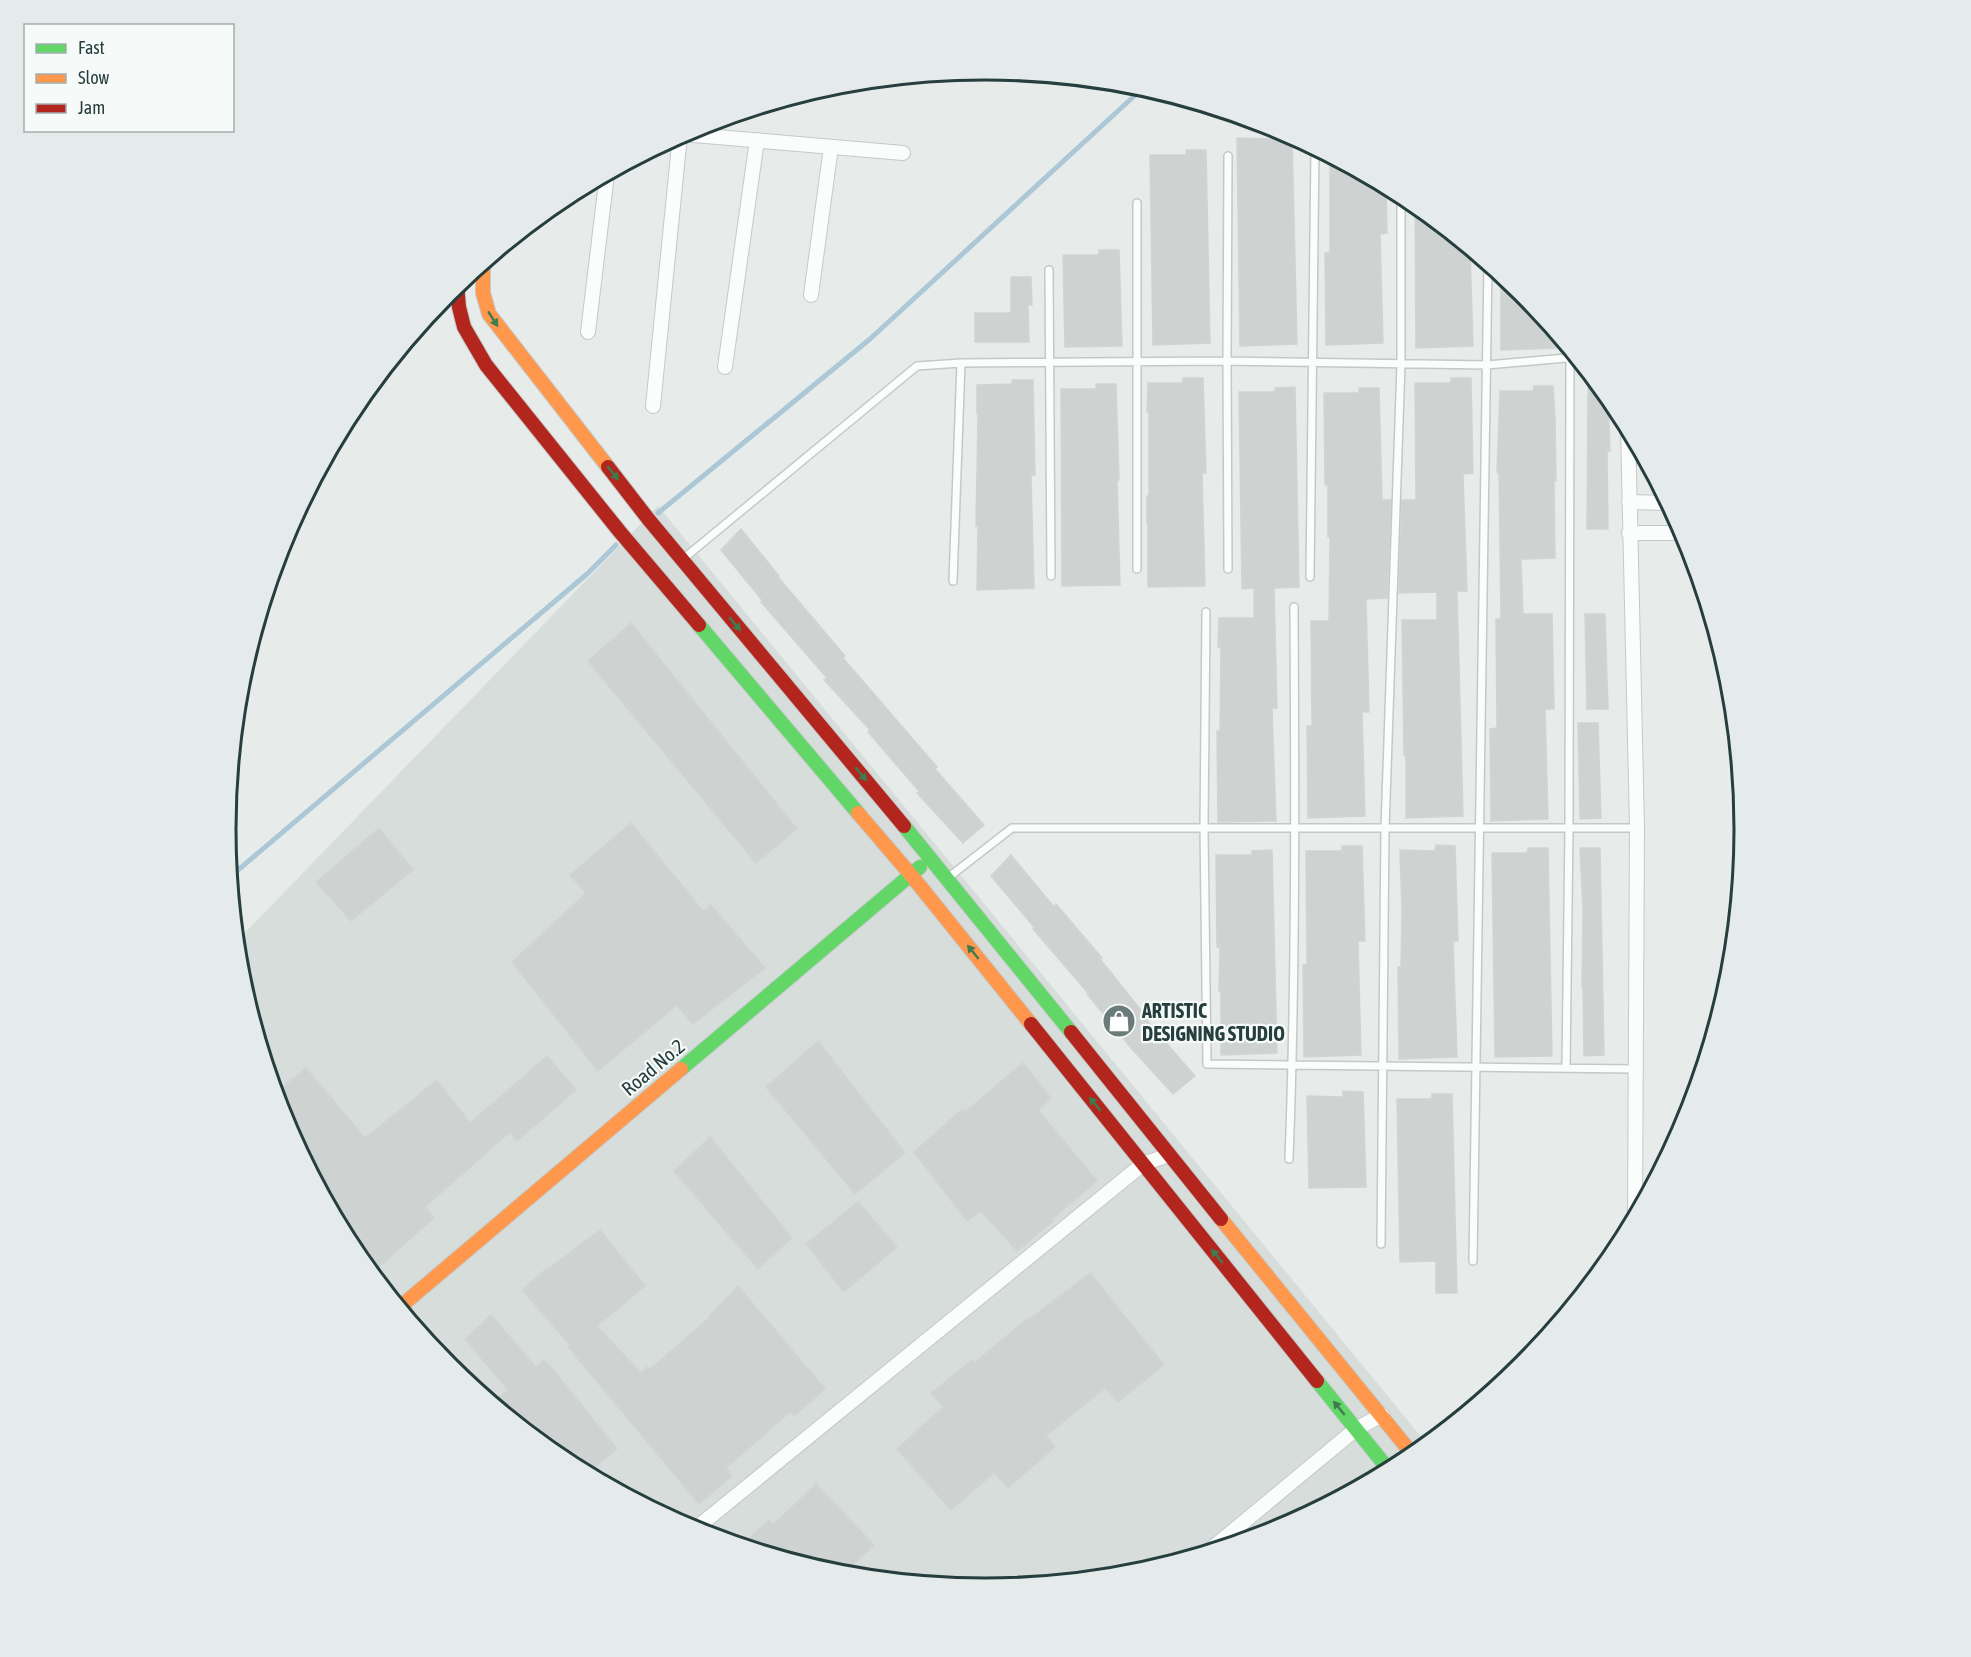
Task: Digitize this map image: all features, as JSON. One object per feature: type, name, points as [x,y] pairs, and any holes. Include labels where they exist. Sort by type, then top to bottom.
[{"type":"main road","points":[[483,274],[483,293],[489,314],[632,523],[682,561],[948,878],[1169,1155],[1407,1447]]},
{"type":"main road","points":[[457,298],[462,324],[472,345],[632,523],[1383,1463]]},
{"type":"main road","name":"Road No.2","points":[[406,1302],[931,858]]},
{"type":"street","points":[[702,136],[903,153]]},
{"type":"street","points":[[725,367],[757,140]]},
{"type":"street","points":[[653,406],[680,146]]},
{"type":"street","points":[[811,295],[831,147]]},
{"type":"street","points":[[588,332],[606,183]]},
{"type":"street","points":[[1628,445],[1637,828],[1635,1201]]},
{"type":"street","points":[[1629,502],[1660,503]]},
{"type":"street","points":[[1629,532],[1673,533]]},
{"type":"street","points":[[704,1522],[1143,1164],[1169,1155]]},
{"type":"street","points":[[1224,1539],[1356,1430],[1382,1415]]},
{"type":"lane","points":[[1228,156],[1228,569]]},
{"type":"lane","points":[[1310,577],[1315,156]]},
{"type":"lane","points":[[1137,204],[1137,570]]},
{"type":"lane","points":[[1381,1244],[1385,828],[1401,364],[1401,205]]},
{"type":"lane","points":[[1049,270],[1051,576]]},
{"type":"lane","points":[[1473,1261],[1488,273]]},
{"type":"lane","points":[[682,561],[917,366],[961,363],[1227,361],[1487,365],[1566,356]]},
{"type":"lane","points":[[953,581],[961,363]]},
{"type":"lane","points":[[1566,1068],[1572,363]]},
{"type":"lane","points":[[1290,1159],[1295,828],[1294,608]]},
{"type":"lane","points":[[1206,612],[1204,828],[1207,1064],[1636,1069]]},
{"type":"lane","points":[[948,878],[1012,828],[1637,828]]},
{"type":"shaded area","points":[[658,506],[1421,1437],[1360,1477],[1272,1520],[1226,1538],[1179,1552],[1083,1571],[986,1578],[888,1571],[792,1552],[745,1538],[699,1520],[611,1477],[530,1423],[456,1358],[391,1284],[337,1203],[294,1115],[276,1069],[262,1022],[244,934]]},
{"type":"building","points":[[1272,137],[1292,146],[1297,344],[1240,346],[1237,138],[1272,139]]},
{"type":"building","points":[[1186,150],[1206,150],[1210,343],[1153,345],[1150,155],[1186,155]]},
{"type":"building","points":[[1330,164],[1386,196],[1387,233],[1380,234],[1383,343],[1326,345],[1325,253],[1330,253]]},
{"type":"building","points":[[1415,215],[1470,258],[1473,346],[1416,348]]},
{"type":"building","points":[[1099,250],[1119,250],[1122,346],[1065,347],[1063,255],[1099,255]]},
{"type":"building","points":[[1011,277],[1031,277],[1032,305],[1028,305],[1029,342],[975,342],[975,313],[1011,313]]},
{"type":"building","points":[[1501,286],[1549,335],[1558,348],[1501,350]]},
{"type":"building","points":[[1183,378],[1203,378],[1206,473],[1202,473],[1205,586],[1148,587],[1148,383],[1183,383]]},
{"type":"building","points":[[1451,378],[1471,378],[1473,473],[1463,474],[1467,591],[1457,591],[1463,816],[1406,818],[1402,620],[1437,620],[1437,592],[1399,593],[1402,500],[1416,500],[1415,383],[1451,383]]},
{"type":"building","points":[[1012,380],[1033,380],[1035,475],[1031,475],[1034,588],[977,590],[977,385],[1012,384]]},
{"type":"building","points":[[1096,384],[1116,384],[1120,585],[1062,586],[1061,389],[1096,389]]},
{"type":"building","points":[[1589,385],[1609,413],[1610,451],[1607,451],[1608,529],[1587,529]]},
{"type":"building","points":[[1534,386],[1553,386],[1555,419],[1555,558],[1521,559],[1523,614],[1552,614],[1554,709],[1545,709],[1548,819],[1491,821],[1490,729],[1497,728],[1496,619],[1501,619],[1499,472],[1497,472],[1500,391],[1533,391]]},
{"type":"building","points":[[1295,387],[1299,587],[1274,588],[1277,708],[1272,708],[1276,821],[1218,822],[1217,731],[1220,731],[1221,647],[1218,647],[1219,618],[1254,618],[1254,588],[1242,589],[1239,392],[1275,392],[1275,388]]},
{"type":"building","points":[[1359,388],[1379,388],[1382,500],[1391,500],[1387,598],[1366,599],[1369,712],[1362,712],[1365,816],[1308,818],[1307,726],[1312,726],[1311,621],[1329,621],[1330,537],[1328,537],[1328,485],[1325,485],[1324,393],[1359,393]]},
{"type":"building","points":[[741,529],[845,656],[843,658],[984,825],[963,843],[917,793],[919,791],[868,732],[870,730],[824,680],[827,678],[761,602],[762,600],[721,550]]},
{"type":"building","points":[[1585,614],[1605,614],[1608,709],[1587,709]]},
{"type":"building","points":[[631,623],[797,829],[756,863],[588,661]]},
{"type":"building","points":[[1578,723],[1598,723],[1601,818],[1580,819]]},
{"type":"building","points":[[631,823],[703,911],[711,905],[765,968],[693,1024],[677,1005],[598,1071],[512,962],[586,893],[570,875]]},
{"type":"building","points":[[379,828],[413,870],[351,921],[316,882]]},
{"type":"building","points":[[1436,845],[1455,846],[1458,941],[1453,941],[1457,1057],[1399,1059],[1398,967],[1401,967],[1402,911],[1400,850],[1435,851]]},
{"type":"building","points":[[1342,846],[1362,846],[1365,941],[1358,941],[1361,1055],[1304,1057],[1303,965],[1307,965],[1306,851],[1342,851]]},
{"type":"building","points":[[1528,848],[1548,848],[1552,1056],[1495,1057],[1492,853],[1527,853]]},
{"type":"building","points":[[1580,848],[1600,848],[1604,1055],[1584,1056],[1583,909]]},
{"type":"building","points":[[1272,850],[1277,1053],[1221,1055],[1216,855],[1252,855],[1252,851]]},
{"type":"building","points":[[1011,855],[1054,907],[1056,904],[1102,958],[1100,959],[1149,1020],[1147,1021],[1195,1076],[1173,1094],[1131,1048],[991,876]]},
{"type":"building","points":[[818,1041],[905,1153],[855,1194],[766,1087]]},
{"type":"building","points":[[547,1056],[576,1090],[517,1141],[510,1132],[425,1207],[434,1218],[379,1267],[337,1203],[314,1160],[283,1087],[306,1068],[365,1138],[437,1080],[470,1123]]},
{"type":"building","points":[[1023,1063],[1051,1098],[1038,1110],[1097,1181],[1017,1251],[981,1211],[967,1221],[914,1152],[962,1109],[965,1112]]},
{"type":"building","points":[[1343,1091],[1363,1092],[1366,1187],[1309,1188],[1307,1096],[1343,1097]]},
{"type":"building","points":[[1432,1094],[1452,1094],[1457,1293],[1436,1293],[1436,1261],[1400,1262],[1397,1099],[1432,1099]]},
{"type":"building","points":[[710,1137],[792,1238],[758,1269],[674,1171]]},
{"type":"building","points":[[858,1202],[897,1247],[844,1292],[806,1244]]},
{"type":"building","points":[[600,1230],[645,1286],[597,1326],[641,1373],[647,1367],[649,1370],[710,1317],[738,1286],[825,1389],[794,1416],[790,1412],[726,1468],[732,1476],[699,1504],[568,1347],[570,1345],[522,1290],[547,1268]]},
{"type":"building","points":[[1090,1273],[1164,1365],[1118,1402],[1105,1388],[1046,1436],[1055,1447],[1008,1488],[994,1473],[951,1510],[897,1449],[943,1407],[931,1393],[972,1360],[974,1363],[1027,1319]]},
{"type":"building","points":[[491,1315],[536,1367],[544,1360],[548,1363],[617,1449],[595,1467],[530,1423],[499,1397],[508,1390],[465,1339]]},
{"type":"building","points":[[816,1484],[874,1545],[852,1565],[792,1552],[748,1539],[769,1520],[773,1525]]},
{"type":"waterway","points":[[658,513],[870,339],[1135,95]]},
{"type":"waterway","points":[[238,870],[587,574],[616,545]]},
{"type":"traffic: fast","points":[[699,625],[858,813]]},
{"type":"traffic: fast","points":[[904,826],[1071,1032]]},
{"type":"traffic: fast","points":[[681,1069],[920,867]]},
{"type":"traffic: fast","points":[[1317,1381],[1383,1463]]},
{"type":"traffic: slow","points":[[483,274],[483,293],[489,314],[608,467]]},
{"type":"traffic: slow","points":[[858,813],[1031,1024]]},
{"type":"traffic: slow","points":[[406,1302],[681,1069]]},
{"type":"traffic: slow","points":[[1221,1219],[1407,1447]]},
{"type":"traffic: jam","points":[[458,297],[464,327],[486,365],[620,532],[699,625]]},
{"type":"traffic: jam","points":[[608,467],[649,520],[904,826]]},
{"type":"traffic: jam","points":[[1031,1024],[1317,1381]]},
{"type":"traffic: jam","points":[[1071,1032],[1221,1219]]},
{"type":"place","name":"ARTISTIC DESIGNING STUDIO","points":[[1119,1021]]}]
